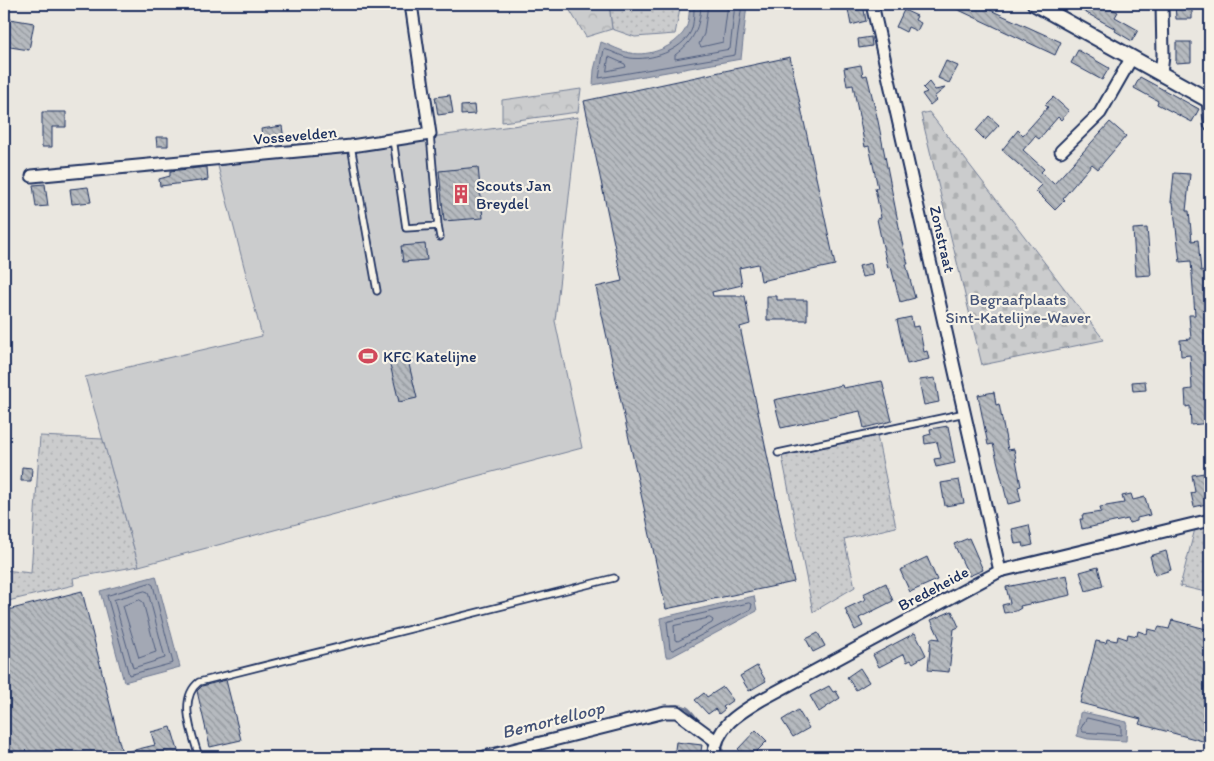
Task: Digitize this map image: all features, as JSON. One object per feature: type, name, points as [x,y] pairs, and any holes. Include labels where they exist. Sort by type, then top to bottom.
[{"type":"street","points":[[411,4],[430,134]]},
{"type":"street","name":"Zonstraat","points":[[872,4],[1000,571]]},
{"type":"street","points":[[1035,4],[1209,100],[1210,124]]},
{"type":"street","points":[[1160,73],[1163,56],[1162,4]]},
{"type":"street","points":[[1061,151],[1100,113],[1132,57]]},
{"type":"street","name":"Vossevelden","points":[[32,176],[351,146],[430,134]]},
{"type":"street","name":"Bredeheide","points":[[713,757],[716,741],[731,718],[753,704],[1000,571],[1210,520]]},
{"type":"street","points":[[486,757],[665,712],[677,712],[716,741]]},
{"type":"lane","points":[[430,134],[440,237]]},
{"type":"lane","points":[[393,139],[406,228],[438,226]]},
{"type":"lane","points":[[351,146],[377,291]]},
{"type":"lane","points":[[778,454],[965,413]]},
{"type":"lane","points":[[199,757],[187,709],[192,690],[199,682],[614,578]]},
{"type":"green space","points":[[566,4],[609,4],[612,29],[586,37]]},
{"type":"green space","points":[[609,4],[681,4],[675,34],[635,37],[612,29]]},
{"type":"green space","points":[[581,89],[578,112],[502,122],[502,100]]},
{"type":"green space","name":"Begraafplaats Sint-Katelijne-Waver","points":[[929,112],[1104,340],[982,365],[921,114]]},
{"type":"green space","name":"KFC Katelijne","points":[[578,117],[555,321],[582,448],[139,566],[85,377],[262,336],[218,166]]},
{"type":"green space","points":[[40,436],[103,439],[139,566],[73,578],[74,585],[4,602],[4,570],[31,573]]},
{"type":"green space","points":[[877,436],[896,527],[844,539],[855,587],[813,612],[782,456]]},
{"type":"green space","points":[[1210,523],[1210,593],[1180,586],[1196,525]]},
{"type":"water","points":[[690,4],[747,4],[741,59],[593,85],[594,70],[601,42],[623,51],[637,54],[661,49],[675,41],[685,30]]},
{"type":"water","points":[[156,576],[180,667],[124,682],[100,591]]},
{"type":"water","points":[[754,596],[757,611],[671,657],[666,657],[660,618]]},
{"type":"water","points":[[1080,713],[1127,722],[1126,741],[1088,739],[1077,736]]},
{"type":"building","points":[[847,4],[863,4],[866,21],[851,25]]},
{"type":"building","points":[[946,4],[977,4],[1061,42],[1055,55]]},
{"type":"building","points":[[1070,4],[1102,4],[1118,12],[1115,17],[1138,30],[1132,41],[1115,31],[1116,29]]},
{"type":"building","points":[[1175,4],[1192,4],[1192,19],[1176,19]]},
{"type":"building","points":[[904,10],[917,16],[915,20],[921,23],[917,31],[908,27],[906,32],[896,27]]},
{"type":"building","points":[[4,18],[34,23],[29,50],[4,46]]},
{"type":"building","points":[[871,37],[872,46],[859,48],[858,39]]},
{"type":"building","points":[[1176,42],[1191,42],[1191,62],[1176,63]]},
{"type":"building","points":[[1078,50],[1109,68],[1102,80],[1071,63]]},
{"type":"building","points":[[790,57],[835,265],[761,281],[758,264],[739,268],[742,285],[712,292],[713,296],[745,296],[750,324],[740,327],[794,582],[666,609],[596,287],[622,281],[584,101]]},
{"type":"building","points":[[946,61],[958,66],[949,83],[938,78]]},
{"type":"building","points":[[861,65],[863,76],[867,75],[878,121],[908,264],[906,264],[915,298],[900,302],[891,267],[888,268],[877,219],[881,218],[875,188],[878,188],[869,146],[865,147],[853,85],[847,86],[844,68]]},
{"type":"building","points":[[1140,77],[1199,109],[1192,122],[1157,104],[1158,101],[1134,88]]},
{"type":"building","points":[[929,82],[935,90],[945,88],[934,97],[936,100],[930,105],[922,94],[927,92],[923,88]]},
{"type":"building","points":[[450,95],[453,113],[438,115],[435,97]]},
{"type":"building","points":[[1053,97],[1069,111],[1061,120],[1058,117],[1039,139],[1035,136],[1023,150],[1044,169],[1041,172],[1054,184],[1110,122],[1126,136],[1098,169],[1092,164],[1063,198],[1065,200],[1055,210],[1036,191],[1042,185],[1002,150],[1018,130],[1023,135],[1048,107],[1045,105]]},
{"type":"building","points":[[474,105],[475,114],[461,115],[461,106]]},
{"type":"building","points":[[42,112],[66,112],[66,127],[52,127],[52,147],[42,147]]},
{"type":"building","points":[[989,116],[999,125],[985,140],[976,131]]},
{"type":"building","points":[[282,126],[284,139],[263,142],[261,129]]},
{"type":"building","points":[[156,137],[168,137],[168,146],[157,146]]},
{"type":"building","points":[[207,167],[208,180],[160,186],[159,179],[170,176],[170,171]]},
{"type":"building","name":"Scouts Jan Breydel","points":[[478,167],[483,218],[444,221],[439,171]]},
{"type":"building","points":[[1174,173],[1190,174],[1186,211],[1189,211],[1192,241],[1198,240],[1201,271],[1206,270],[1210,423],[1191,425],[1190,406],[1186,407],[1185,390],[1192,389],[1190,355],[1181,356],[1180,340],[1191,339],[1189,315],[1195,315],[1191,261],[1180,262],[1173,202],[1171,202]]},
{"type":"building","points":[[45,184],[48,206],[36,207],[33,185]]},
{"type":"building","points":[[88,187],[91,202],[72,204],[70,189]]},
{"type":"building","points":[[1147,228],[1151,275],[1136,276],[1133,229]]},
{"type":"building","points":[[425,244],[427,260],[403,262],[401,246]]},
{"type":"building","points":[[871,263],[873,275],[862,277],[859,266]]},
{"type":"building","points":[[767,296],[777,296],[777,300],[807,300],[807,320],[767,320]]},
{"type":"building","points":[[911,317],[913,327],[919,326],[924,352],[927,351],[929,359],[907,364],[897,320]]},
{"type":"building","points":[[406,352],[417,398],[399,402],[388,356]]},
{"type":"building","points":[[935,378],[939,402],[924,405],[919,380]]},
{"type":"building","points":[[882,381],[892,421],[864,428],[860,411],[781,428],[774,400],[842,385],[843,388]]},
{"type":"building","points":[[1145,381],[1146,390],[1133,391],[1132,382]]},
{"type":"building","points":[[994,392],[996,405],[999,404],[1008,450],[1014,449],[1021,486],[1018,487],[1021,501],[1008,504],[993,444],[988,445],[978,395]]},
{"type":"building","points":[[948,426],[955,463],[936,467],[934,459],[941,458],[937,442],[925,444],[924,436],[931,434],[930,429]]},
{"type":"building","points":[[22,467],[32,468],[31,481],[21,481]]},
{"type":"building","points":[[1210,472],[1210,503],[1194,507],[1191,493],[1195,492],[1192,475]]},
{"type":"building","points":[[959,480],[964,503],[945,506],[941,483]]},
{"type":"building","points":[[1131,494],[1133,500],[1145,497],[1150,515],[1137,518],[1137,521],[1129,523],[1128,519],[1082,529],[1080,519],[1083,519],[1082,515],[1101,512],[1100,507],[1124,503],[1122,496]]},
{"type":"building","points":[[1029,525],[1033,545],[1024,547],[1023,543],[1015,544],[1012,529]]},
{"type":"building","points":[[969,538],[983,570],[969,576],[954,544]]},
{"type":"building","points":[[1166,551],[1171,570],[1155,575],[1150,556]]},
{"type":"building","points":[[927,557],[937,580],[910,592],[900,570]]},
{"type":"building","points":[[1098,567],[1103,586],[1086,591],[1080,572]]},
{"type":"building","points":[[1067,575],[1071,595],[1020,606],[1021,608],[1016,611],[1004,613],[1002,605],[1010,603],[1006,587]]},
{"type":"building","points":[[886,583],[893,601],[859,618],[863,626],[855,630],[845,609],[866,599],[863,594]]},
{"type":"building","points":[[82,591],[122,753],[155,745],[151,732],[171,727],[180,757],[4,757],[4,611]]},
{"type":"building","points":[[952,611],[959,627],[954,629],[949,672],[928,670],[931,638],[940,639],[931,620]]},
{"type":"building","points":[[1172,620],[1210,630],[1210,743],[1139,724],[1141,719],[1080,703],[1096,641],[1106,643],[1107,639],[1117,641],[1118,636],[1127,639],[1128,634],[1137,636],[1138,631],[1147,634],[1148,629],[1157,631],[1159,627],[1169,629]]},
{"type":"building","points":[[818,633],[825,646],[813,652],[806,639]]},
{"type":"building","points":[[915,633],[926,655],[913,663],[911,660],[907,662],[904,654],[879,667],[873,655]]},
{"type":"building","points":[[757,666],[766,681],[749,691],[740,676]]},
{"type":"building","points":[[860,668],[869,682],[856,690],[847,677]]},
{"type":"building","points":[[226,680],[241,740],[210,747],[197,691],[202,686]]},
{"type":"building","points":[[829,686],[833,692],[836,691],[840,698],[819,712],[810,696]]},
{"type":"building","points":[[723,687],[733,700],[723,707],[725,709],[719,714],[715,709],[708,714],[695,700],[704,693],[707,697]]},
{"type":"building","points":[[798,710],[809,728],[793,737],[782,720]]},
{"type":"building","points":[[756,730],[767,741],[751,757],[746,757],[738,749]]},
{"type":"building","points":[[676,742],[702,745],[700,757],[674,757]]},
{"type":"waterway","name":"Bemortelloop","points":[[672,706],[686,707],[700,723]]},
{"type":"waterway","name":"Bemortelloop","points":[[459,757],[654,709]]},
{"type":"waterway","name":"Bemortelloop","points":[[721,757],[723,743]]},
{"type":"place","name":"Scouts Jan Breydel","points":[[461,194]]},
{"type":"place","name":"KFC Katelijne","points":[[368,356]]}]
